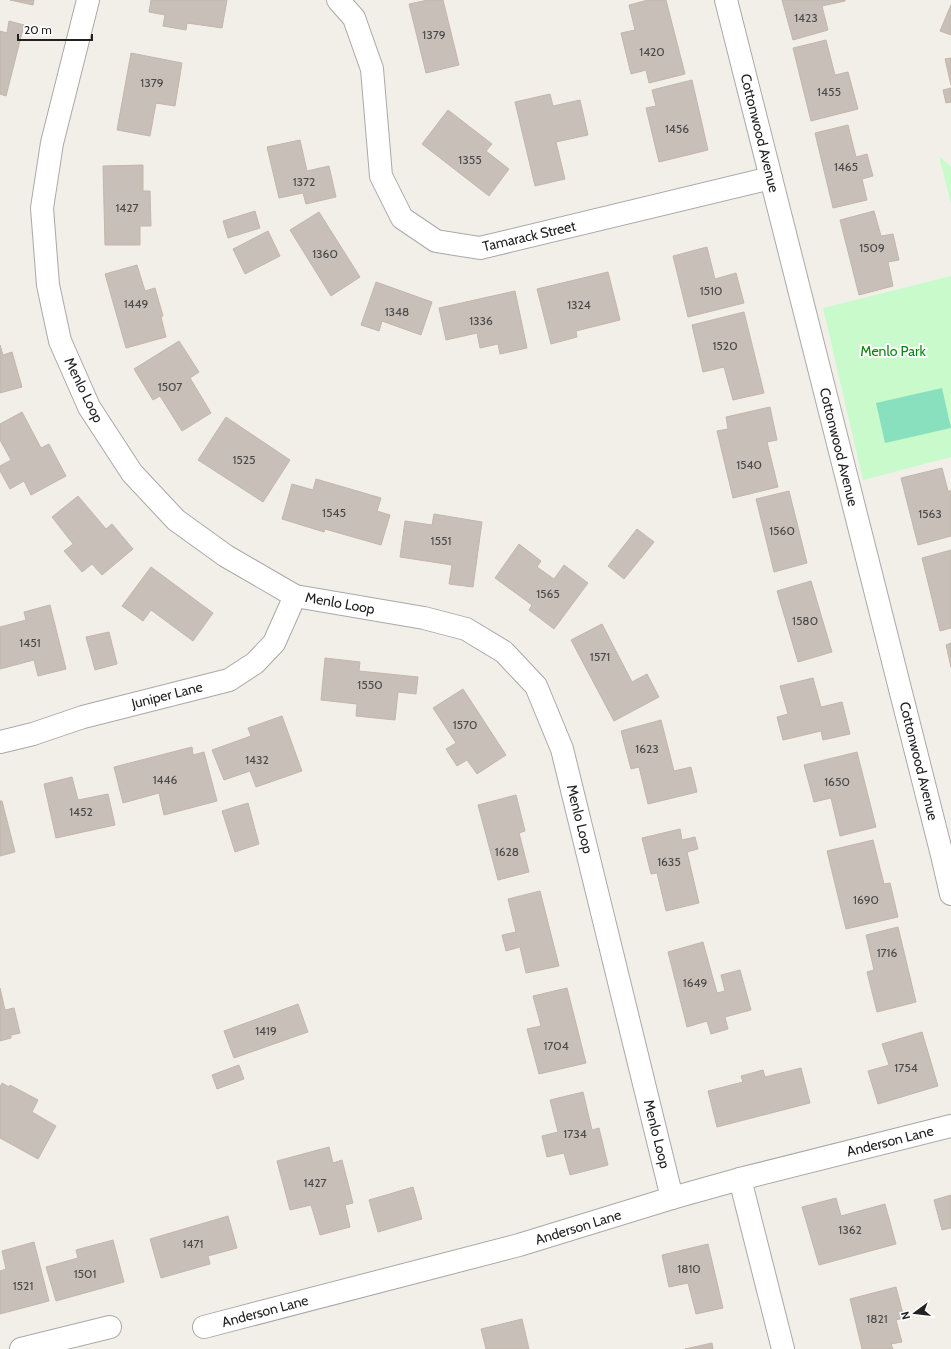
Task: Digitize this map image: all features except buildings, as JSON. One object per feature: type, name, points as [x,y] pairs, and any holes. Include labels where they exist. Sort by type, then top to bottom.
[{"type":"street","name":"Menlo Loop","points":[[88,0],[52,143],[42,208],[48,285],[60,340],[89,407],[132,472],[176,520],[226,556],[295,596],[424,618],[466,629],[504,652],[536,686],[562,749],[672,1198]]},
{"type":"street","name":"Tamarack Street","points":[[338,0],[354,18],[372,69],[381,176],[402,218],[436,241],[480,248],[771,178]]},
{"type":"street","name":"Cottonwood Avenue","points":[[726,0],[947,854],[951,894]]},
{"type":"street","name":"Juniper Lane","points":[[0,742],[33,734],[83,717],[229,680],[255,663],[274,643],[295,596]]},
{"type":"street","name":"Anderson Lane","points":[[204,1327],[519,1245],[672,1198],[740,1179],[951,1126]]},
{"type":"street","points":[[740,1179],[783,1349]]},
{"type":"street","points":[[21,1349],[110,1327]]},
{"type":"green space","points":[[939,156],[951,167],[951,204]]},
{"type":"green space","name":"Menlo Park","points":[[951,276],[951,457],[863,480],[823,308]]},
{"type":"green space","points":[[942,388],[951,428],[885,443],[876,403]]}]
